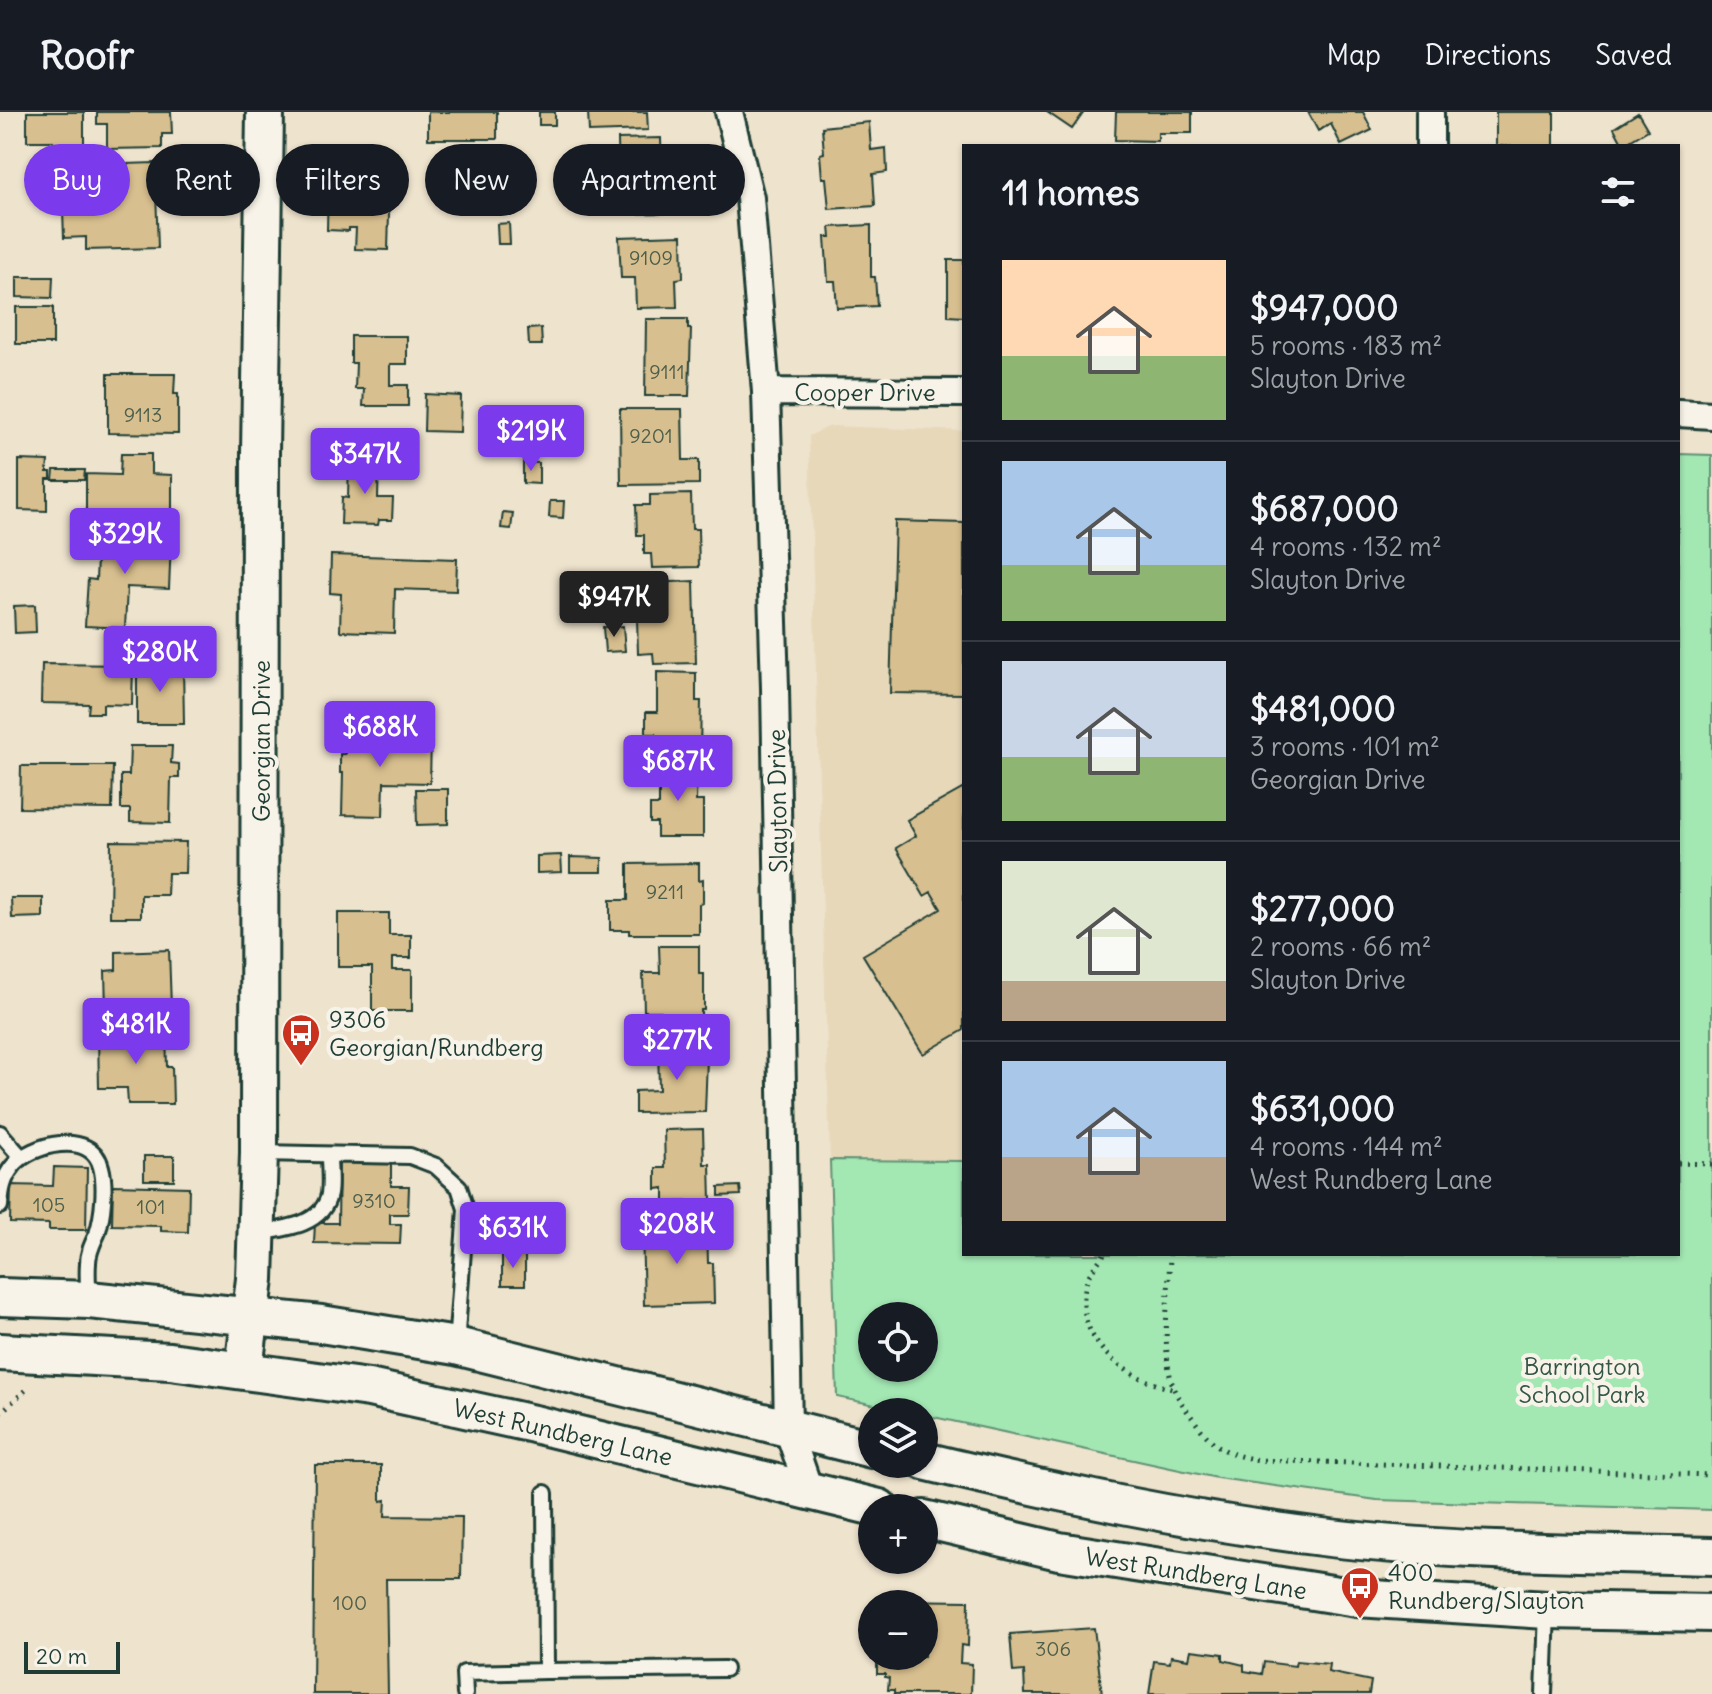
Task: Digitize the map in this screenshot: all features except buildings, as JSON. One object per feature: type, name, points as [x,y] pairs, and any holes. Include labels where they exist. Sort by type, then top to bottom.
[{"type":"main road","name":"Georgian Drive","points":[[244,1369],[251,1318],[259,1153],[260,453],[265,112]]},
{"type":"main road","points":[[0,1297],[89,1300],[321,1324],[456,1346],[858,1446]]},
{"type":"main road","name":"West Rundberg Lane","points":[[0,1352],[170,1361],[369,1388],[534,1424],[858,1503]]},
{"type":"main road","points":[[938,1464],[1076,1497],[1330,1538],[1549,1552],[1712,1556]]},
{"type":"main road","name":"West Rundberg Lane","points":[[938,1522],[1059,1551],[1357,1598],[1547,1610],[1712,1613]]},
{"type":"main road","points":[[1547,1610],[1549,1552]]},
{"type":"street","name":"Slayton Drive","points":[[729,112],[750,198],[766,392],[775,688],[788,1429],[809,1490]]},
{"type":"street","points":[[1430,112],[1430,144]]},
{"type":"street","name":"Cooper Drive","points":[[766,392],[962,393]]},
{"type":"street","points":[[1680,413],[1712,415]]},
{"type":"lane","points":[[0,1133],[21,1157]]},
{"type":"lane","points":[[0,1206],[7,1174],[21,1157],[45,1147],[76,1144],[96,1157],[101,1166],[100,1219],[87,1263],[89,1300]]},
{"type":"lane","points":[[259,1153],[410,1156],[436,1166],[459,1187],[466,1209],[456,1346]]},
{"type":"lane","points":[[256,1233],[290,1228],[309,1221],[322,1210],[329,1195],[329,1156]]},
{"type":"lane","points":[[545,1493],[546,1671]]},
{"type":"lane","points":[[1544,1694],[1547,1610]]},
{"type":"lane","points":[[465,1694],[464,1673],[725,1669]]},
{"type":"path","points":[[1680,1163],[1712,1164]]},
{"type":"path","points":[[1103,1256],[1087,1279],[1086,1316],[1094,1341],[1103,1352],[1140,1379],[1174,1389]]},
{"type":"path","points":[[1170,1256],[1168,1355],[1174,1389],[1201,1430],[1219,1448],[1237,1456],[1274,1460],[1712,1475]]},
{"type":"path","points":[[0,1413],[16,1396],[35,1383]]},
{"type":"shaded area","name":"Barrington School Park","points":[[830,426],[962,431],[962,1256],[1680,1256],[1680,454],[1712,455],[1712,1510],[1377,1500],[1217,1478],[938,1418],[938,1398],[858,1398],[858,1401],[837,1397],[809,436]]},
{"type":"green space","name":"Barrington School Park","points":[[1680,454],[1712,455],[1712,1510],[1377,1500],[1217,1478],[938,1418],[938,1398],[858,1398],[858,1401],[837,1397],[830,1160],[962,1161],[962,1256],[1680,1256]]},
{"type":"place","name":"9306 Georgian/Rundberg","points":[[301,1067]]},
{"type":"place","name":"400 Rundberg/Slayton","points":[[1360,1620]]}]
